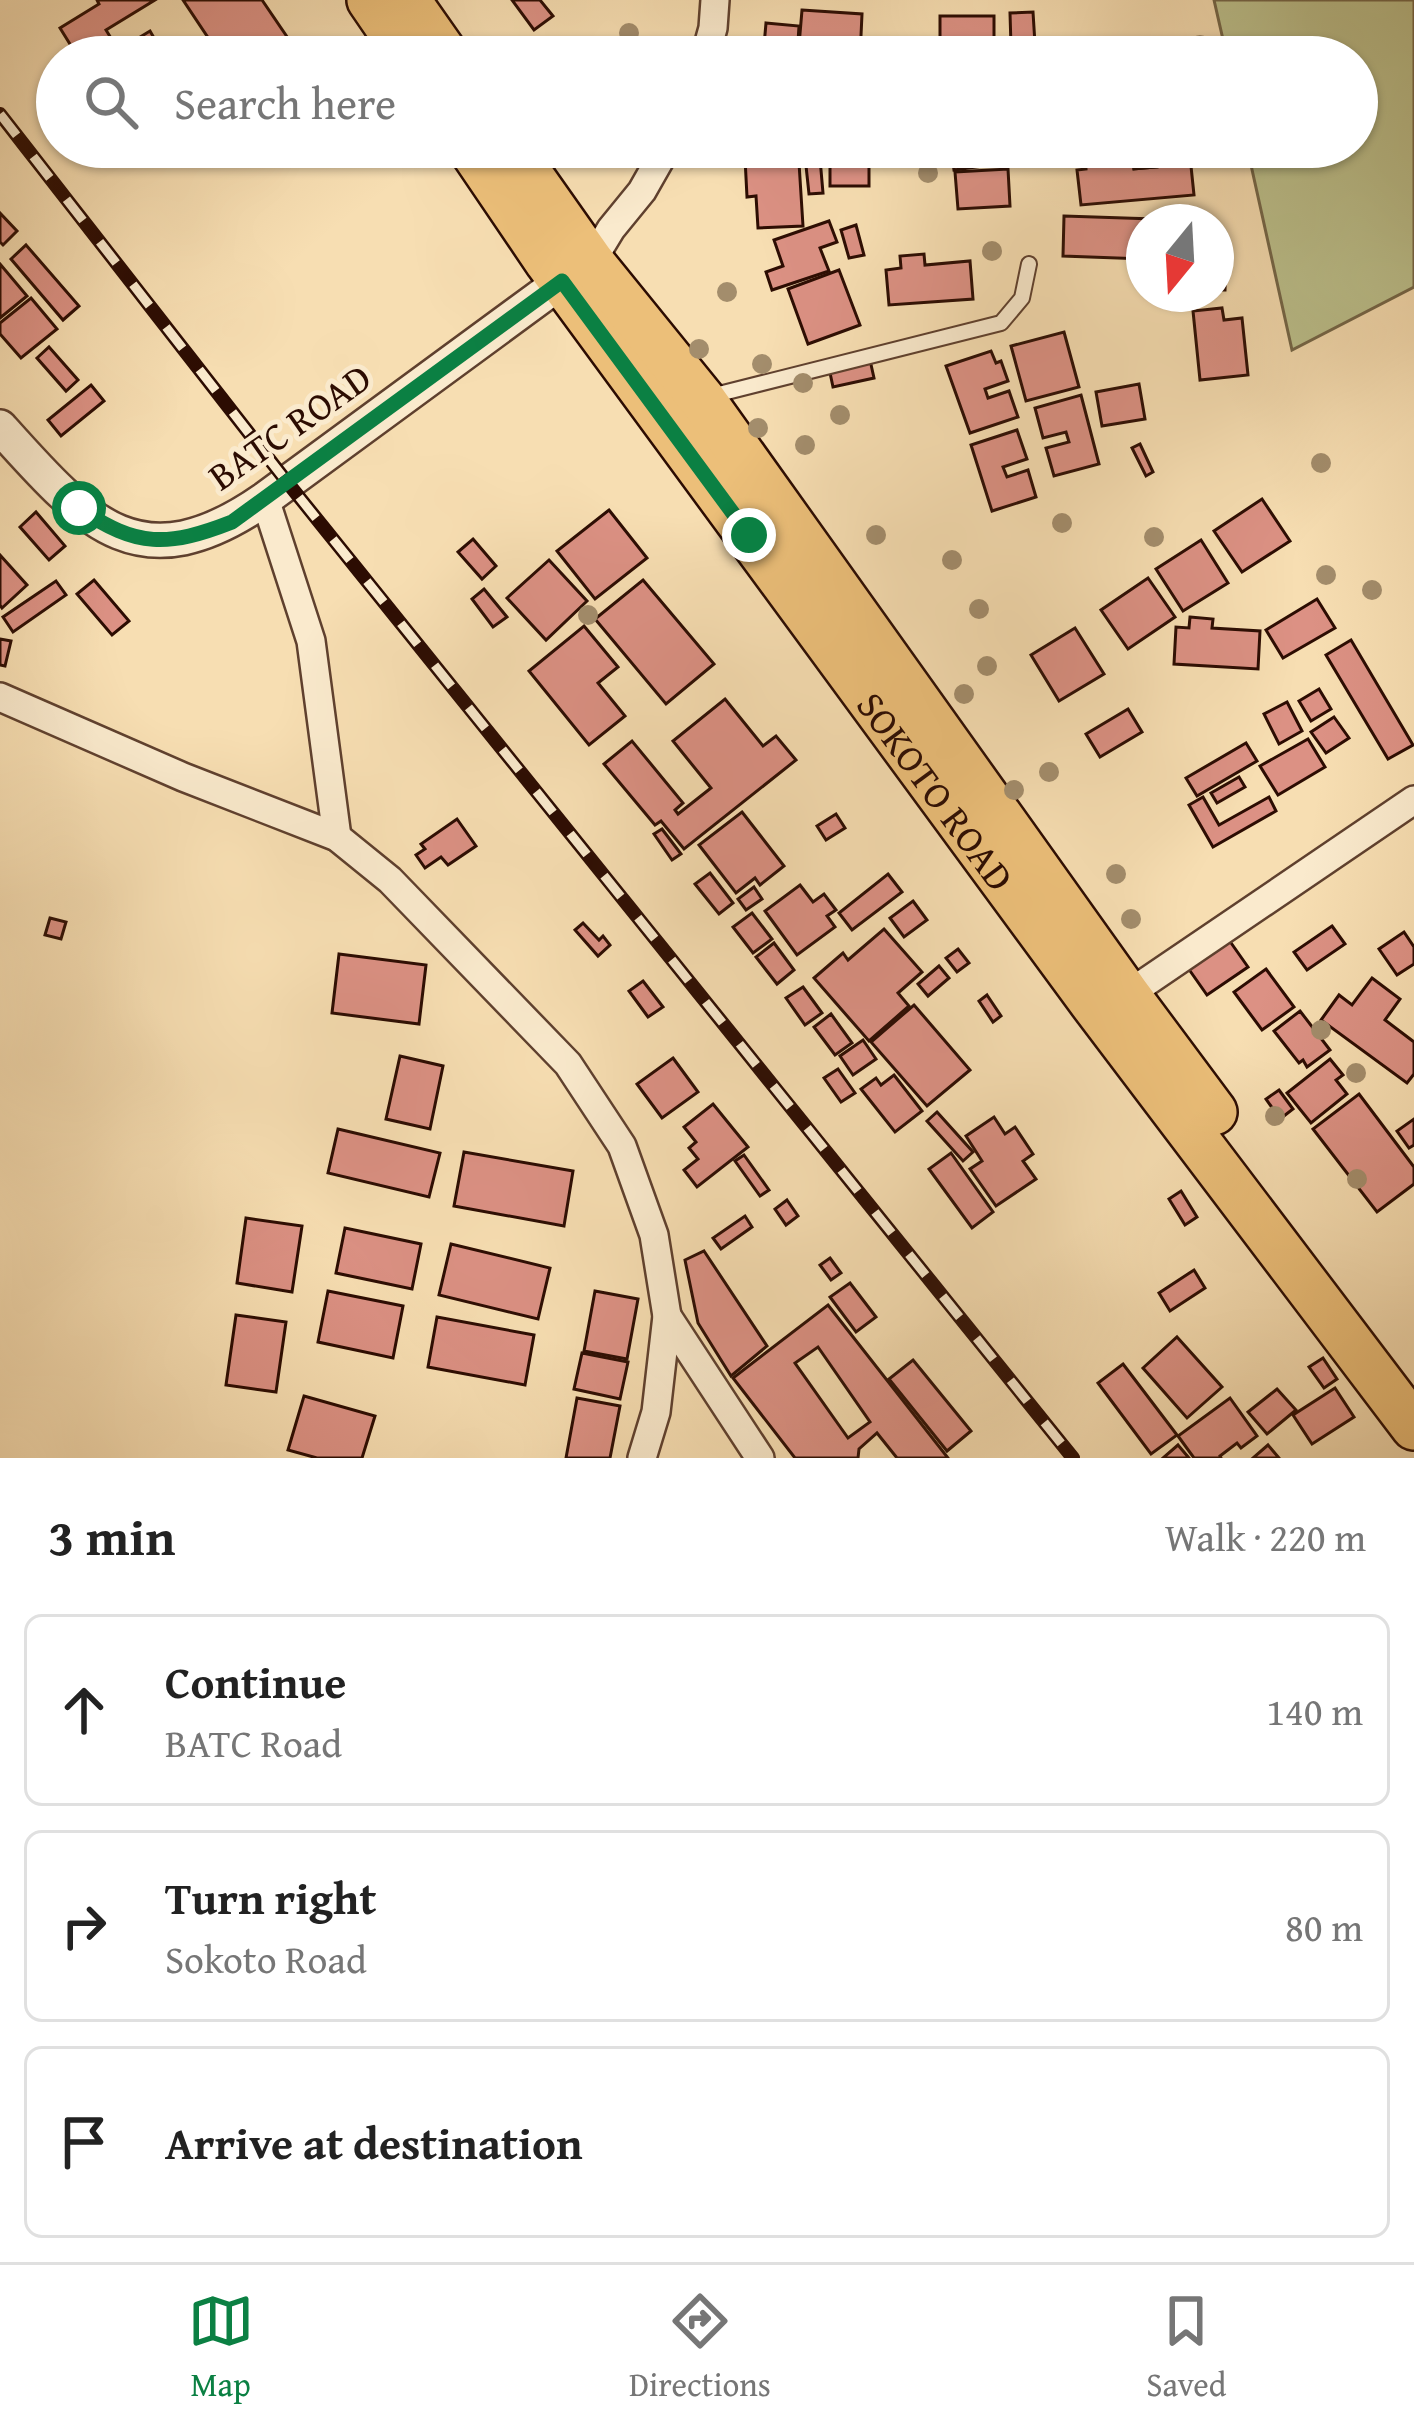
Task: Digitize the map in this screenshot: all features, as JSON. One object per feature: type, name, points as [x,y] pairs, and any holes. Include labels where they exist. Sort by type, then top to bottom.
[{"type":"main road","points":[[370,0],[395,36]]},
{"type":"main road","points":[[407,0],[432,36]]},
{"type":"main road","name":"SOKOTO ROAD","points":[[488,168],[577,271],[702,399],[845,633],[1095,1006],[1414,1426]]},
{"type":"main road","name":"SOKOTO ROAD","points":[[521,168],[577,271],[845,633],[1127,995],[1414,1378]]},
{"type":"street","points":[[711,36],[715,0]]},
{"type":"street","points":[[577,271],[655,168]]},
{"type":"street","name":"BATC ROAD","points":[[0,427],[52,484],[105,526],[164,542],[196,536],[232,522],[577,271]]},
{"type":"street","points":[[265,499],[311,641],[337,837]]},
{"type":"street","points":[[0,697],[183,777],[337,837],[390,880],[568,1064],[622,1146],[654,1235],[667,1316],[656,1412],[642,1458]]},
{"type":"street","points":[[1127,995],[1414,800]]},
{"type":"street","points":[[667,1316],[760,1458]]},
{"type":"lane","points":[[702,399],[1001,323],[1022,298],[1029,264]]},
{"type":"green space","points":[[1214,0],[1414,0],[1414,287],[1292,350],[1252,168],[1378,168],[1378,36],[1222,36]]},
{"type":"building","points":[[97,0],[155,0],[106,30],[110,36],[65,36],[60,28],[99,4]]},
{"type":"building","points":[[183,0],[262,0],[287,36],[207,36]]},
{"type":"building","points":[[512,0],[540,0],[553,16],[534,30]]},
{"type":"building","points":[[802,10],[862,14],[861,36],[800,36]]},
{"type":"building","points":[[1033,12],[1034,36],[1011,36],[1010,13]]},
{"type":"building","points":[[940,16],[994,16],[994,36],[940,36]]},
{"type":"building","points":[[766,23],[799,26],[798,36],[765,36]]},
{"type":"building","points":[[746,168],[799,168],[803,226],[758,228],[756,196],[747,197]]},
{"type":"building","points":[[806,168],[821,168],[823,193],[809,194]]},
{"type":"building","points":[[830,168],[869,168],[869,186],[830,186]]},
{"type":"building","points":[[1191,168],[1194,195],[1081,205],[1077,170]]},
{"type":"building","points":[[1008,169],[1010,206],[958,209],[955,172]]},
{"type":"building","points":[[0,213],[17,231],[3,245],[0,242]]},
{"type":"building","points":[[1064,216],[1126,218],[1126,258],[1063,256]]},
{"type":"building","points":[[829,221],[837,242],[820,248],[829,271],[772,290],[766,272],[783,266],[774,240]]},
{"type":"building","points":[[856,225],[864,255],[849,258],[841,230]]},
{"type":"building","points":[[26,245],[79,306],[63,320],[11,259]]},
{"type":"building","points":[[924,254],[925,265],[970,261],[973,299],[889,305],[886,270],[901,268],[900,256]]},
{"type":"building","points":[[0,264],[27,296],[0,318]]},
{"type":"building","points":[[839,270],[860,325],[808,344],[788,289]]},
{"type":"building","points":[[31,298],[57,329],[21,358],[0,334],[0,323]]},
{"type":"building","points":[[1193,312],[1223,312],[1224,320],[1242,318],[1248,375],[1200,380]]},
{"type":"building","points":[[1064,332],[1079,387],[1026,401],[1011,346]]},
{"type":"building","points":[[49,347],[78,380],[66,391],[37,358]]},
{"type":"building","points":[[991,351],[996,363],[1001,361],[1008,381],[985,389],[988,398],[1009,391],[1018,417],[970,433],[946,366]]},
{"type":"building","points":[[870,360],[874,378],[833,387],[829,368]]},
{"type":"building","points":[[1139,384],[1145,419],[1102,426],[1096,392]]},
{"type":"building","points":[[91,385],[104,401],[61,436],[48,420]]},
{"type":"building","points":[[1081,395],[1099,464],[1054,476],[1046,448],[1069,442],[1066,432],[1043,438],[1035,408]]},
{"type":"building","points":[[1017,430],[1027,459],[1003,467],[1007,477],[1028,470],[1036,497],[992,511],[971,445]]},
{"type":"building","points":[[1140,444],[1153,472],[1146,476],[1132,448]]},
{"type":"building","points":[[1262,499],[1290,541],[1242,572],[1214,531]]},
{"type":"building","points":[[609,510],[647,558],[595,599],[557,551]]},
{"type":"building","points":[[36,512],[65,546],[49,560],[20,527]]},
{"type":"building","points":[[473,539],[496,566],[482,579],[458,552]]},
{"type":"building","points":[[1201,540],[1228,583],[1183,611],[1156,569]]},
{"type":"building","points":[[0,555],[27,585],[2,608],[0,605]]},
{"type":"building","points":[[549,560],[587,601],[546,640],[507,598]]},
{"type":"building","points":[[1148,578],[1175,617],[1128,649],[1101,610]]},
{"type":"building","points":[[94,580],[129,621],[112,635],[77,594]]},
{"type":"building","points":[[643,580],[714,664],[666,704],[595,619]]},
{"type":"building","points":[[56,581],[66,595],[13,632],[3,617]]},
{"type":"building","points":[[484,589],[507,617],[493,627],[472,599]]},
{"type":"building","points":[[1317,599],[1335,628],[1283,658],[1266,630]]},
{"type":"building","points":[[1190,617],[1213,619],[1212,628],[1260,631],[1258,669],[1174,664],[1176,627],[1189,628]]},
{"type":"building","points":[[584,626],[618,667],[598,683],[625,716],[589,745],[529,671]]},
{"type":"building","points":[[1075,628],[1104,674],[1059,701],[1031,655]]},
{"type":"building","points":[[0,639],[11,641],[5,666],[0,665]]},
{"type":"building","points":[[1351,640],[1413,745],[1388,759],[1326,655]]},
{"type":"building","points":[[1319,689],[1331,709],[1311,721],[1299,701]]},
{"type":"building","points":[[725,699],[763,746],[776,736],[796,760],[684,849],[661,821],[655,825],[604,764],[632,741],[683,803],[675,810],[678,814],[711,788],[673,741]]},
{"type":"building","points":[[1287,702],[1302,731],[1279,744],[1264,714]]},
{"type":"building","points":[[1128,709],[1142,732],[1100,757],[1086,734]]},
{"type":"building","points":[[1334,717],[1349,738],[1326,753],[1311,732]]},
{"type":"building","points":[[1308,739],[1325,767],[1278,795],[1260,766]]},
{"type":"building","points":[[1246,743],[1257,761],[1197,796],[1186,778]]},
{"type":"building","points":[[1239,777],[1245,787],[1217,803],[1211,793]]},
{"type":"building","points":[[1203,797],[1219,825],[1269,797],[1276,811],[1213,847],[1189,805]]},
{"type":"building","points":[[742,812],[784,866],[760,885],[755,878],[736,893],[699,845]]},
{"type":"building","points":[[836,814],[845,828],[826,840],[817,826]]},
{"type":"building","points":[[457,819],[476,846],[448,865],[441,857],[425,868],[416,855],[425,849],[421,844]]},
{"type":"building","points":[[662,829],[681,854],[672,860],[654,834]]},
{"type":"building","points":[[710,873],[733,903],[719,914],[695,884]]},
{"type":"building","points":[[888,874],[902,892],[852,930],[839,913]]},
{"type":"building","points":[[800,885],[813,902],[824,894],[836,910],[827,916],[835,927],[797,955],[765,911]]},
{"type":"building","points":[[754,887],[762,899],[746,910],[738,899]]},
{"type":"building","points":[[913,901],[927,920],[904,937],[890,918]]},
{"type":"building","points":[[752,913],[772,939],[753,953],[733,927]]},
{"type":"building","points":[[50,918],[66,922],[61,939],[45,935]]},
{"type":"building","points":[[583,923],[610,945],[598,956],[575,930]]},
{"type":"building","points":[[1332,926],[1345,944],[1307,970],[1294,952]]},
{"type":"building","points":[[884,929],[922,972],[898,993],[909,1006],[869,1041],[814,978],[843,953],[848,960]]},
{"type":"building","points":[[1404,932],[1414,947],[1414,964],[1397,975],[1379,949]]},
{"type":"building","points":[[1229,940],[1248,967],[1207,995],[1188,968]]},
{"type":"building","points":[[774,943],[794,970],[777,984],[756,957]]},
{"type":"building","points":[[958,949],[969,963],[957,972],[946,958]]},
{"type":"building","points":[[339,954],[426,965],[419,1024],[332,1013]]},
{"type":"building","points":[[939,966],[949,978],[928,996],[918,984]]},
{"type":"building","points":[[1266,969],[1294,1007],[1262,1030],[1234,992]]},
{"type":"building","points":[[1372,978],[1400,999],[1385,1020],[1414,1042],[1414,1074],[1407,1083],[1321,1020],[1339,995],[1352,1005]]},
{"type":"building","points":[[643,981],[663,1007],[648,1017],[629,991]]},
{"type":"building","points":[[803,987],[822,1013],[805,1025],[786,998]]},
{"type":"building","points":[[987,995],[1001,1016],[993,1022],[979,1001]]},
{"type":"building","points":[[914,1005],[970,1070],[927,1106],[871,1042]]},
{"type":"building","points":[[1300,1011],[1330,1050],[1307,1067],[1274,1031]]},
{"type":"building","points":[[831,1014],[852,1043],[835,1055],[814,1027]]},
{"type":"building","points":[[863,1040],[876,1059],[853,1075],[840,1056]]},
{"type":"building","points":[[400,1056],[443,1066],[430,1129],[386,1119]]},
{"type":"building","points":[[673,1058],[698,1092],[662,1118],[637,1084]]},
{"type":"building","points":[[1330,1059],[1343,1075],[1336,1080],[1347,1094],[1311,1123],[1287,1093]]},
{"type":"building","points":[[838,1069],[855,1093],[841,1102],[824,1078]]},
{"type":"building","points":[[894,1075],[922,1111],[895,1132],[861,1089],[876,1078],[881,1085]]},
{"type":"building","points":[[1279,1090],[1293,1109],[1280,1119],[1266,1099]]},
{"type":"building","points":[[1359,1094],[1414,1167],[1414,1184],[1377,1212],[1313,1129]]},
{"type":"building","points":[[713,1104],[748,1147],[697,1187],[684,1170],[698,1159],[689,1148],[696,1142],[684,1127]]},
{"type":"building","points":[[937,1112],[973,1152],[963,1161],[927,1121]]},
{"type":"building","points":[[994,1117],[1005,1134],[1015,1127],[1033,1154],[1023,1161],[1036,1179],[996,1206],[970,1169],[982,1161],[966,1136]]},
{"type":"building","points":[[1414,1119],[1414,1145],[1409,1148],[1397,1131]]},
{"type":"building","points":[[338,1129],[440,1153],[429,1197],[328,1173]]},
{"type":"building","points":[[464,1152],[573,1171],[564,1226],[454,1206]]},
{"type":"building","points":[[951,1153],[993,1212],[972,1228],[929,1169]]},
{"type":"building","points":[[744,1155],[769,1190],[760,1196],[735,1161]]},
{"type":"building","points":[[1181,1191],[1197,1217],[1185,1225],[1169,1199]]},
{"type":"building","points":[[787,1200],[798,1216],[786,1225],[775,1209]]},
{"type":"building","points":[[745,1216],[752,1227],[721,1249],[713,1238]]},
{"type":"building","points":[[246,1218],[302,1226],[292,1292],[237,1283]]},
{"type":"building","points":[[345,1228],[421,1244],[412,1289],[336,1273]]},
{"type":"building","points":[[451,1244],[550,1268],[538,1319],[439,1295]]},
{"type":"building","points":[[704,1251],[767,1346],[731,1376],[698,1323],[685,1260]]},
{"type":"building","points":[[830,1258],[841,1273],[831,1280],[820,1265]]},
{"type":"building","points":[[1194,1270],[1205,1288],[1170,1311],[1159,1293]]},
{"type":"building","points":[[850,1283],[876,1317],[856,1332],[830,1297]]},
{"type":"building","points":[[328,1291],[403,1306],[393,1358],[318,1342]]},
{"type":"building","points":[[595,1291],[638,1299],[627,1359],[584,1351]]},
{"type":"building","points":[[828,1305],[948,1458],[897,1458],[877,1433],[859,1449],[858,1458],[795,1458],[733,1378]],"holes":[[[818,1347],[870,1422],[848,1438],[795,1363]]]},
{"type":"building","points":[[236,1315],[286,1322],[276,1392],[226,1385]]},
{"type":"building","points":[[437,1317],[534,1335],[525,1385],[428,1367]]},
{"type":"building","points":[[1177,1337],[1222,1387],[1187,1418],[1143,1368]]},
{"type":"building","points":[[582,1353],[628,1362],[620,1399],[574,1389]]},
{"type":"building","points":[[1323,1358],[1337,1379],[1324,1388],[1309,1367]]},
{"type":"building","points":[[913,1360],[971,1431],[947,1451],[889,1379]]},
{"type":"building","points":[[1123,1364],[1177,1435],[1151,1454],[1098,1383]]},
{"type":"building","points":[[1335,1388],[1354,1417],[1312,1444],[1293,1415]]},
{"type":"building","points":[[1277,1389],[1296,1410],[1267,1434],[1248,1412]]},
{"type":"building","points":[[304,1396],[375,1416],[362,1458],[317,1458],[288,1450]]},
{"type":"building","points":[[577,1398],[620,1406],[610,1458],[566,1458]]},
{"type":"building","points":[[1230,1398],[1257,1436],[1241,1448],[1237,1443],[1221,1458],[1194,1458],[1178,1436]]},
{"type":"building","points":[[1178,1445],[1189,1458],[1163,1458]]},
{"type":"building","points":[[1268,1445],[1279,1458],[1253,1458]]},
{"type":"railway","points":[[0,114],[36,160]]},
{"type":"railway","points":[[42,168],[287,482],[1073,1458]]},
{"type":"route","points":[[79,508],[105,526],[164,542],[232,522],[562,281],[749,535]]}]
